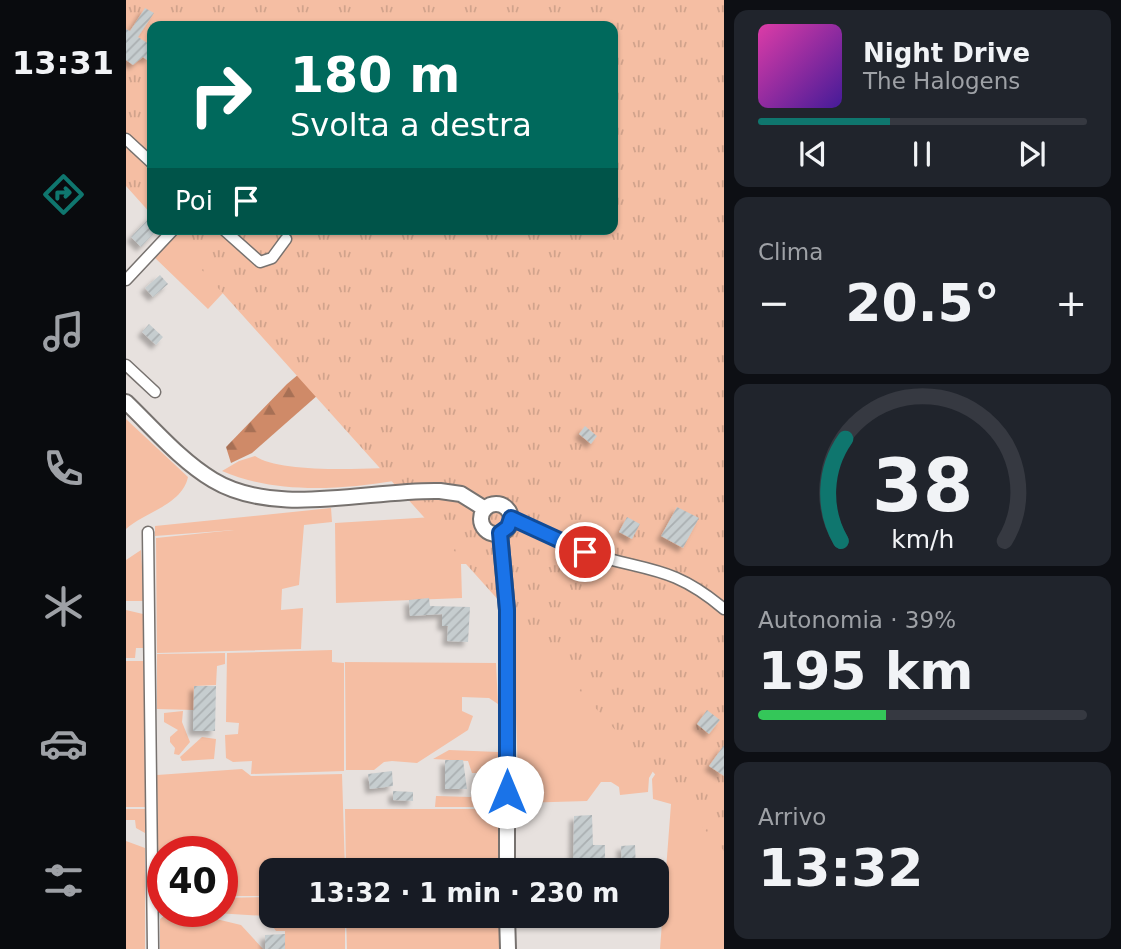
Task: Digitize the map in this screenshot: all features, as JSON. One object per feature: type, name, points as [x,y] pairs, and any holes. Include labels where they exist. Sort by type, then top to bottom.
[{"type":"street","points":[[126,139],[147,158]]},
{"type":"street","points":[[126,280],[168,235]]},
{"type":"street","points":[[230,235],[260,262],[272,258],[286,239]]},
{"type":"street","points":[[126,365],[155,392]]},
{"type":"street","points":[[126,402],[202,473],[239,491],[290,499],[440,491],[461,495],[485,509]]},
{"type":"street","points":[[511,518],[508,527],[500,533],[491,533],[483,527],[481,518],[485,509],[494,505],[503,506],[511,518],[585,552],[672,574],[700,589],[724,609]]},
{"type":"street","points":[[148,532],[153,949]]},
{"type":"street","points":[[500,533],[507,610],[507,858]]},
{"type":"street","points":[[507,928],[508,949]]},
{"type":"green space","points":[[126,0],[724,0],[724,851],[170,235],[618,235],[618,21],[147,21],[147,209],[126,186]]},
{"type":"green space","points":[[174,235],[192,235],[249,265],[208,309],[153,256]]},
{"type":"green space","points":[[338,341],[352,365],[252,453],[231,463],[226,447],[287,384]]},
{"type":"green space","points":[[126,419],[188,477],[184,487],[171,501],[126,529]]},
{"type":"green space","points":[[255,456],[272,463],[326,469],[472,463],[412,478],[346,487],[281,486],[250,481],[222,471]]},
{"type":"green space","points":[[331,508],[332,522],[304,525],[299,585],[282,589],[281,610],[303,608],[301,649],[157,653],[156,538],[234,530],[155,536],[155,526]]},
{"type":"green space","points":[[466,515],[498,564],[461,564],[462,598],[336,603],[335,523]]},
{"type":"green space","points":[[510,537],[665,751],[649,778],[648,792],[620,795],[619,787],[611,782],[601,782],[587,801],[519,803]]},
{"type":"green space","points":[[141,550],[144,601],[126,601],[126,560]]},
{"type":"green space","points":[[126,610],[143,614],[143,648],[136,648],[135,658],[126,658]]},
{"type":"green space","points":[[332,650],[332,662],[344,663],[344,771],[251,774],[252,761],[233,762],[226,758],[225,735],[238,734],[239,723],[226,722],[227,653]]},
{"type":"green space","points":[[225,653],[225,664],[217,666],[216,685],[194,686],[194,710],[157,709],[157,654]]},
{"type":"green space","points":[[126,661],[145,661],[145,807],[126,807]]},
{"type":"green space","points":[[345,662],[496,663],[498,704],[489,698],[462,697],[462,711],[473,716],[468,730],[417,763],[392,761],[384,762],[374,770],[346,770]]},
{"type":"green space","points":[[183,711],[182,722],[190,742],[179,755],[174,754],[175,748],[170,742],[170,737],[178,730],[164,722],[164,713]]},
{"type":"green space","points":[[202,737],[216,739],[214,759],[182,761],[180,757]]},
{"type":"green space","points":[[449,750],[498,752],[498,773],[472,773],[468,761],[433,759]]},
{"type":"green space","points":[[669,754],[724,800],[724,949],[660,949],[662,928],[669,928],[667,858],[671,804],[653,799],[652,779]]},
{"type":"green space","points":[[242,769],[251,776],[342,774],[345,858],[259,858],[259,896],[238,896],[238,836],[158,836],[157,775]]},
{"type":"green space","points":[[472,784],[498,784],[497,807],[435,807],[436,796],[471,797]]},
{"type":"green space","points":[[126,809],[146,809],[145,833],[136,828],[135,820],[126,820]]},
{"type":"green space","points":[[345,809],[500,809],[500,858],[346,858]]},
{"type":"green space","points":[[126,841],[145,848],[145,949],[126,949]]},
{"type":"green space","points":[[259,897],[259,916],[238,914],[238,898]]},
{"type":"green space","points":[[238,924],[263,949],[160,949],[160,927],[238,927]]},
{"type":"green space","points":[[274,928],[345,928],[345,949],[285,949],[285,931],[276,931]]},
{"type":"green space","points":[[346,928],[500,928],[500,949],[347,949]]},
{"type":"building","points":[[145,8],[154,13],[138,37],[147,43],[147,60],[143,57],[133,65],[126,60],[126,29],[130,31]]},
{"type":"building","points":[[147,220],[147,235],[152,235],[141,247],[131,237]]},
{"type":"building","points":[[160,275],[168,284],[153,297],[145,288]]},
{"type":"building","points":[[149,324],[163,337],[156,345],[142,332]]},
{"type":"building","points":[[585,426],[597,436],[591,444],[579,434]]},
{"type":"building","points":[[677,507],[699,518],[683,548],[661,536]]},
{"type":"building","points":[[627,517],[640,524],[632,539],[619,532]]},
{"type":"building","points":[[429,598],[430,606],[470,607],[468,642],[447,641],[448,626],[442,626],[442,614],[410,616],[409,600]]},
{"type":"building","points":[[194,686],[216,686],[215,731],[193,731]]},
{"type":"building","points":[[707,710],[720,720],[709,734],[697,724]]},
{"type":"building","points":[[724,745],[724,776],[709,766]]},
{"type":"building","points":[[445,760],[463,760],[467,789],[445,789]]},
{"type":"building","points":[[392,771],[393,786],[370,789],[368,774]]},
{"type":"building","points":[[393,791],[413,792],[413,801],[393,800]]},
{"type":"building","points":[[592,815],[593,845],[605,845],[605,858],[573,858],[574,816]]},
{"type":"building","points":[[635,845],[636,858],[622,858],[621,846]]},
{"type":"building","points":[[285,934],[285,949],[265,949],[265,935]]},
{"type":"route","points":[[507,792],[507,610],[500,533],[508,527],[511,518],[585,552]]}]
